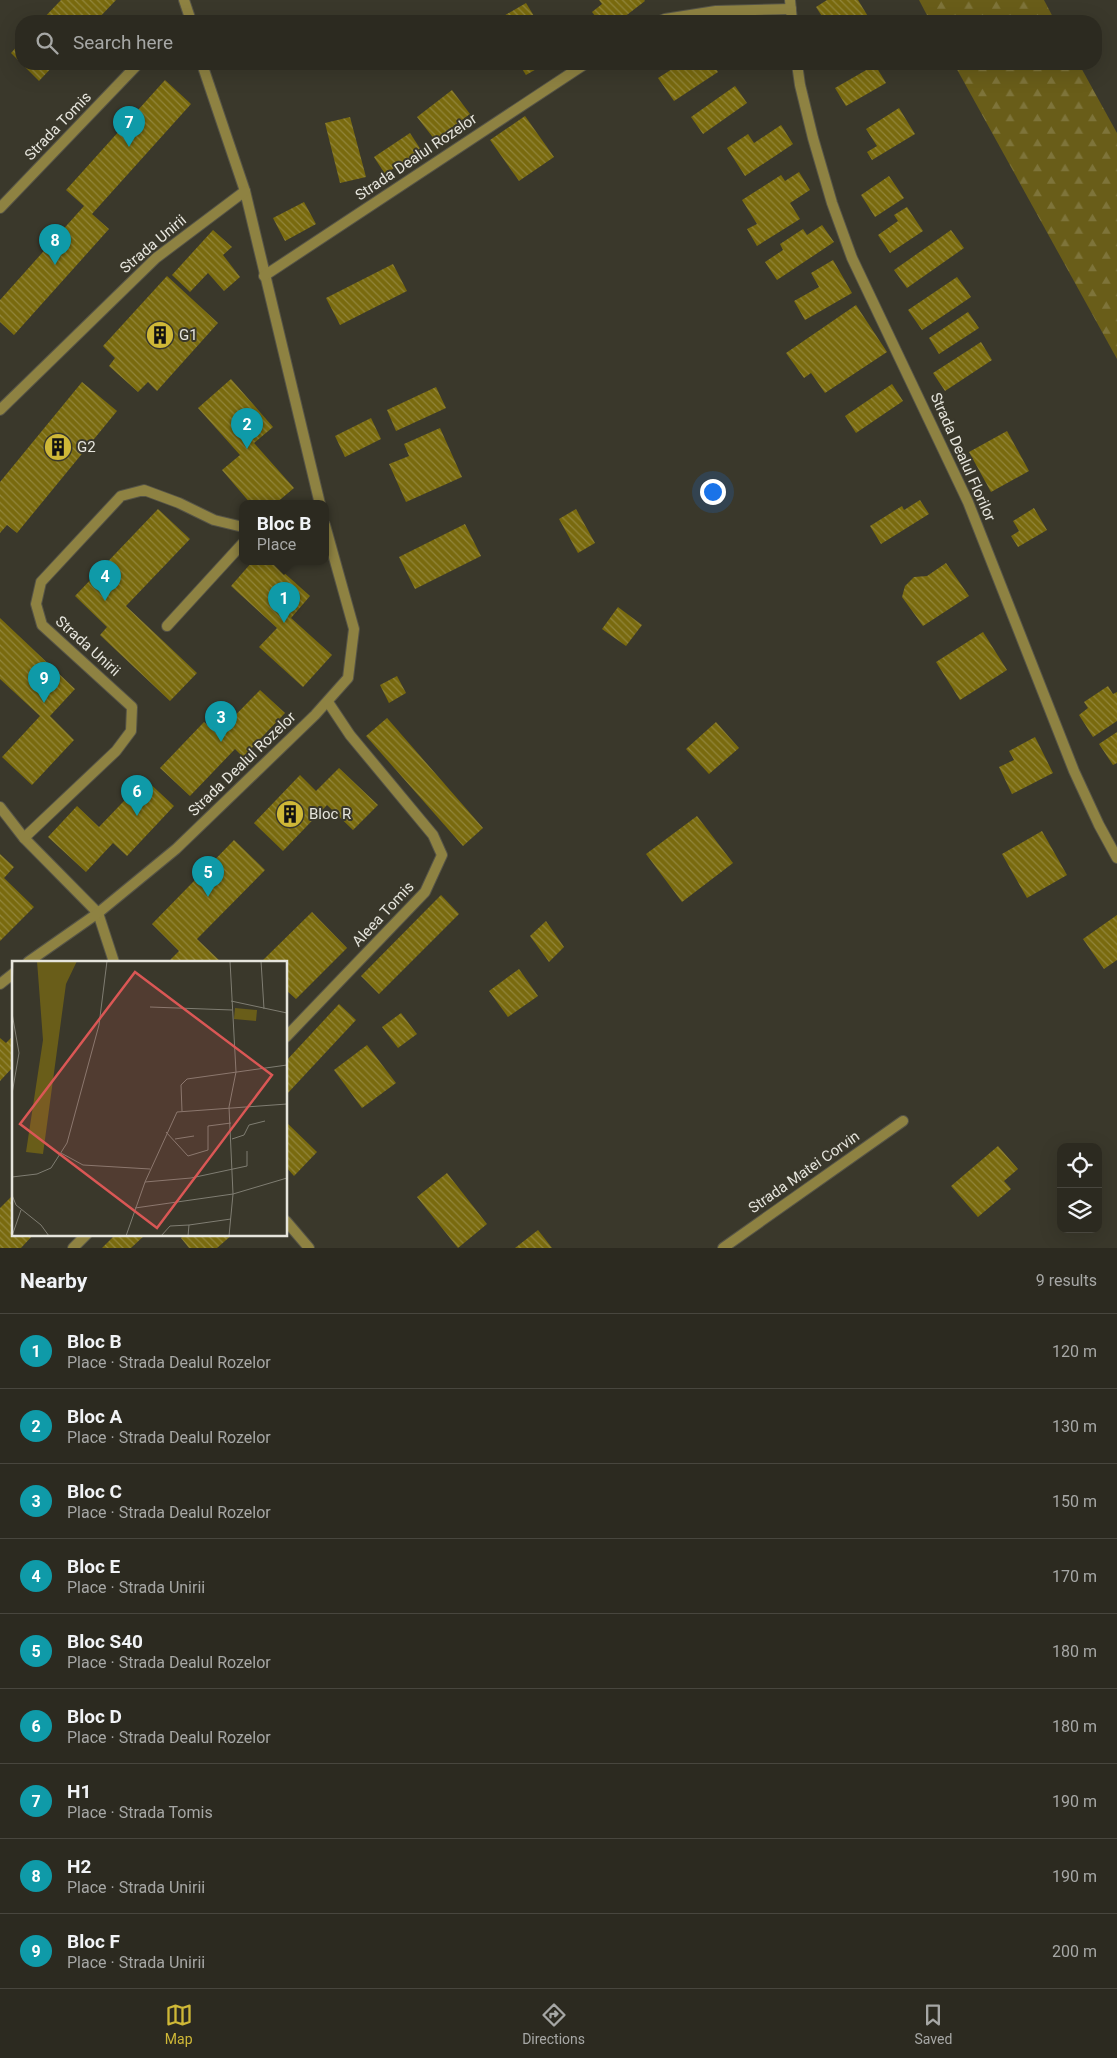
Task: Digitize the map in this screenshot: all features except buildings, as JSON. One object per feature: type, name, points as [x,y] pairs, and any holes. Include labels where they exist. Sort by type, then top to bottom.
[{"type":"street","points":[[184,0],[188,15]]},
{"type":"street","points":[[690,15],[790,5]]},
{"type":"street","name":"Strada Tomis","points":[[0,208],[132,70]]},
{"type":"street","points":[[204,70],[245,190],[319,500]]},
{"type":"street","name":"Strada Dealul Rozelor","points":[[264,276],[576,70]]},
{"type":"street","name":"Strada Dealul Florilor","points":[[798,70],[813,138],[832,203],[852,258],[968,502],[1074,771],[1099,825],[1117,858]]},
{"type":"street","name":"Strada Unirii","points":[[0,410],[156,258],[245,190]]},
{"type":"street","name":"Strada Unirii","points":[[24,838],[116,751],[131,731],[132,706],[42,624],[36,604],[41,582],[121,496],[144,490],[179,503],[214,520],[239,526]]},
{"type":"street","name":"Strada Dealul Rozelor","points":[[29,961],[98,913],[176,849],[328,702],[348,678],[354,629],[329,540]]},
{"type":"street","points":[[166,626],[239,547]]},
{"type":"street","name":"Aleea Tomis","points":[[288,1035],[425,892],[442,856],[433,835],[350,735],[328,702]]},
{"type":"street","points":[[0,807],[24,838],[98,913],[114,961]]},
{"type":"street","points":[[0,984],[12,975]]},
{"type":"street","name":"Strada Matei Corvin","points":[[723,1248],[904,1121]]},
{"type":"street","points":[[288,1223],[309,1248]]},
{"type":"street","points":[[73,1248],[86,1236]]},
{"type":"green space","points":[[919,0],[1044,0],[1052,15],[927,15]]},
{"type":"green space","points":[[957,70],[1082,70],[1117,133],[1117,359]]},
{"type":"place","name":"H1","points":[[129,147]]},
{"type":"place","name":"H2","points":[[55,265]]},
{"type":"place","name":"G1","points":[[160,335]]},
{"type":"place","name":"G2","points":[[58,447]]},
{"type":"place","name":"Bloc A","points":[[247,449]]},
{"type":"place","name":"Bloc E","points":[[105,601]]},
{"type":"place","name":"Bloc B","points":[[284,623]]},
{"type":"place","name":"Bloc F","points":[[44,703]]},
{"type":"place","name":"Bloc C","points":[[221,742]]},
{"type":"place","name":"Bloc R","points":[[290,814]]},
{"type":"place","name":"Bloc D","points":[[137,816]]},
{"type":"place","name":"Bloc S40","points":[[208,897]]}]
